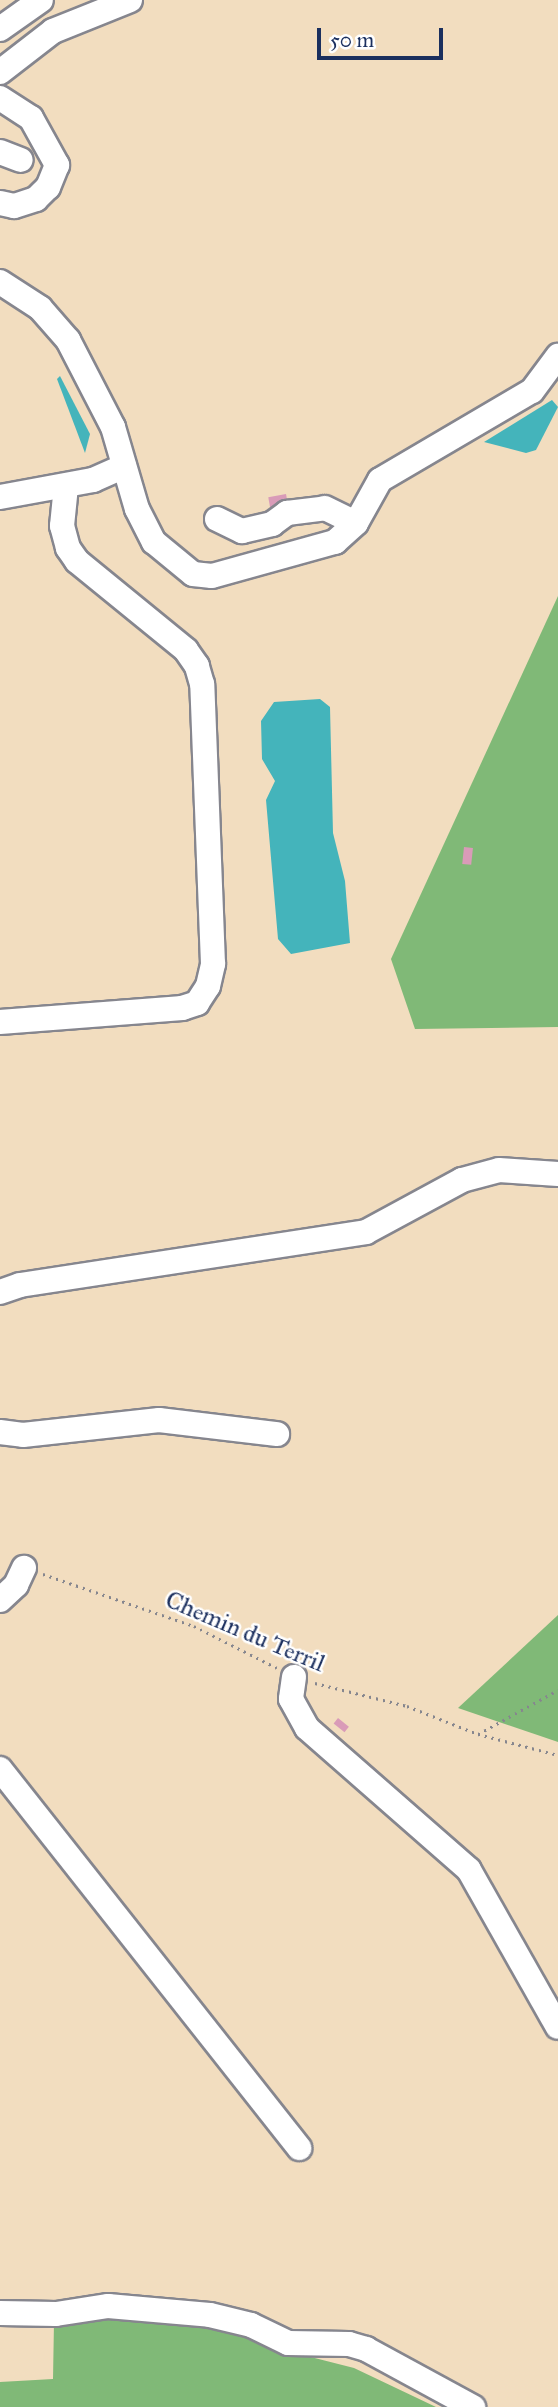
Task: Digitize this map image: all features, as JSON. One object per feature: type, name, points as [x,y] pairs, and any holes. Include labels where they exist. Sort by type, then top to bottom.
[{"type":"lane","points":[[0,29],[41,0]]},
{"type":"lane","points":[[0,72],[53,31],[130,0]]},
{"type":"lane","points":[[0,98],[31,118],[57,164],[48,187],[36,199],[13,206],[0,203]]},
{"type":"lane","points":[[0,282],[58,325],[113,427],[137,509],[154,542],[193,574],[212,576],[335,542],[356,523],[380,480],[531,391],[558,356]]},
{"type":"lane","points":[[0,497],[66,486],[124,466]]},
{"type":"lane","points":[[0,1023],[182,1007],[197,1003],[208,986],[214,964],[202,684],[197,666],[186,650],[77,561],[68,548],[62,526],[66,486]]},
{"type":"lane","points":[[217,519],[233,530],[242,531],[272,524],[287,513],[325,509],[356,523]]},
{"type":"lane","points":[[0,1292],[20,1285],[366,1232],[462,1180],[499,1170],[558,1174]]},
{"type":"lane","points":[[0,1432],[23,1435],[159,1420],[277,1434]]},
{"type":"lane","points":[[0,1600],[16,1585],[24,1567]]},
{"type":"lane","points":[[294,1677],[290,1699],[307,1728],[469,1870],[558,2027]]},
{"type":"lane","points":[[0,1769],[299,2148]]},
{"type":"lane","points":[[0,2313],[56,2314],[108,2305],[210,2315],[251,2325],[288,2343],[349,2344],[366,2349],[473,2407]]},
{"type":"path","name":"Chemin du Terril","points":[[24,1567],[194,1626],[294,1677],[407,1706],[478,1734],[558,1755]]},
{"type":"path","points":[[478,1734],[558,1690]]},
{"type":"green space","points":[[558,596],[558,1027],[415,1029],[391,959]]},
{"type":"green space","points":[[558,1615],[558,1742],[458,1708]]},
{"type":"green space","points":[[111,2312],[220,2326],[295,2353],[354,2368],[436,2407],[0,2407],[0,2382],[53,2379],[54,2321]]},
{"type":"water","points":[[60,376],[90,434],[85,453],[57,379]]},
{"type":"water","points":[[552,400],[558,407],[536,450],[526,453],[484,442]]},
{"type":"water","points":[[320,699],[330,707],[333,833],[345,881],[350,943],[291,954],[278,939],[266,800],[275,781],[262,759],[261,721],[274,702]]},
{"type":"building","points":[[286,494],[288,505],[270,508],[268,497]]},
{"type":"building","points":[[464,847],[473,848],[471,865],[462,864]]},
{"type":"building","points":[[338,1718],[349,1727],[344,1732],[334,1723]]}]
